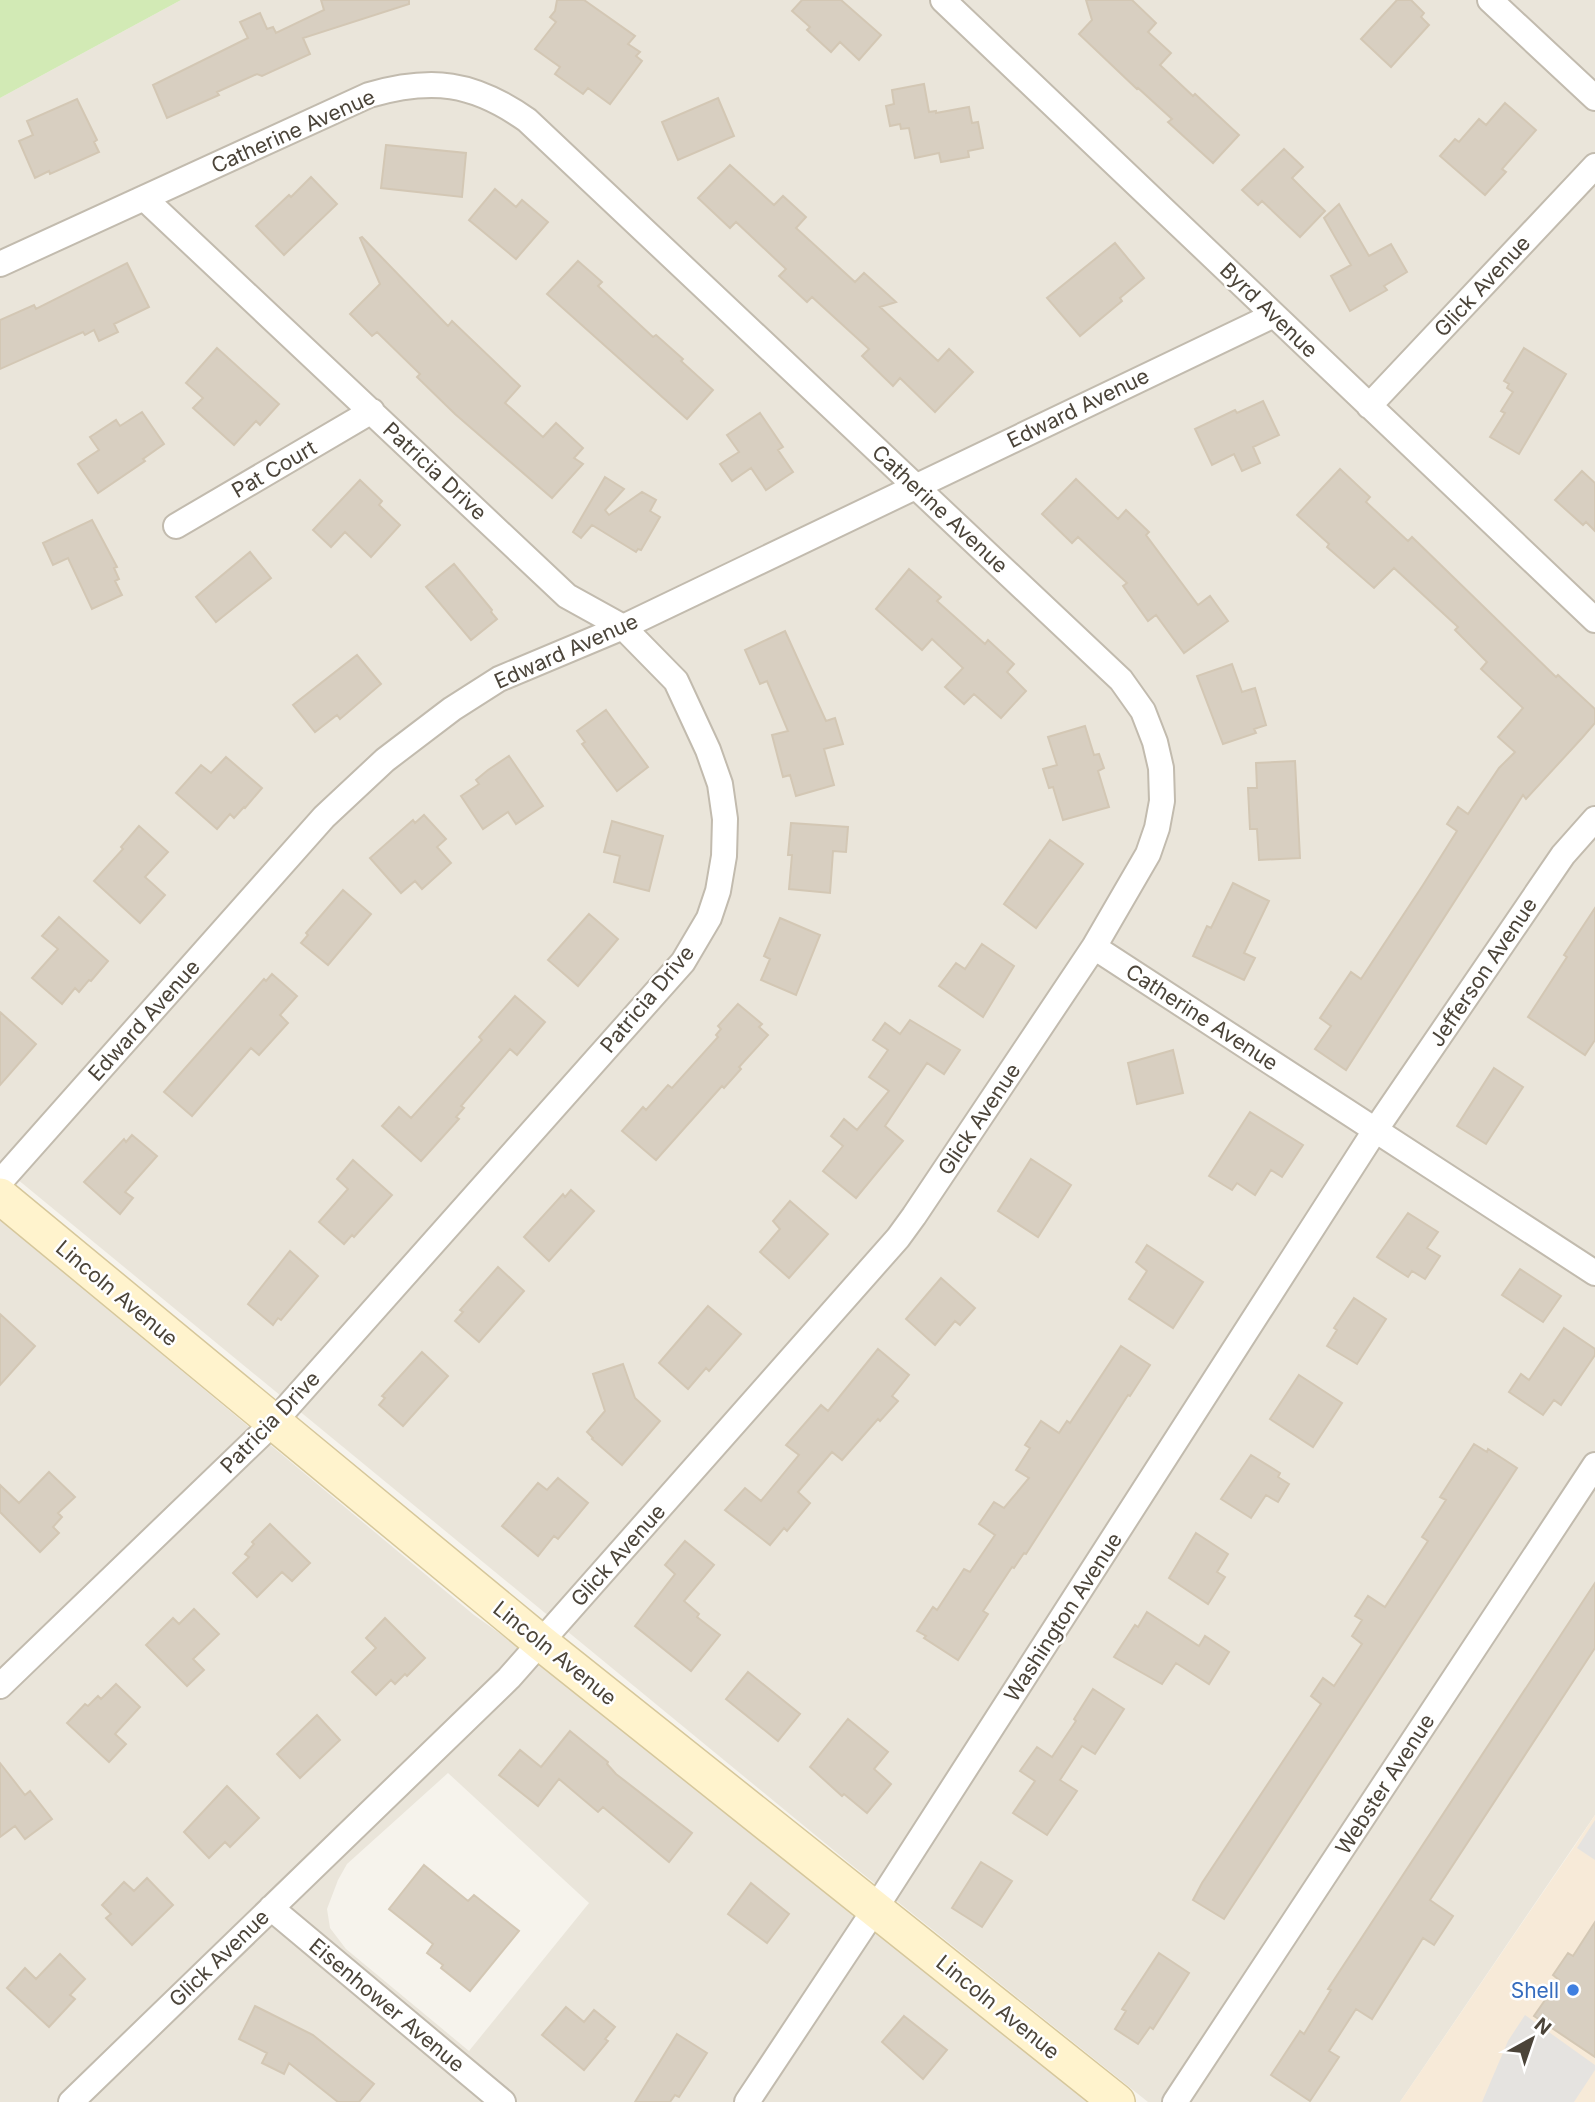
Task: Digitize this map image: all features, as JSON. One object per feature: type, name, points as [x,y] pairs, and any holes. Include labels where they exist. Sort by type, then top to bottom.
[{"type":"street","name":"Byrd Avenue","points":[[943,0],[1595,620]]},
{"type":"street","points":[[1490,0],[1595,98]]},
{"type":"street","name":"Catherine Avenue","points":[[0,264],[369,95],[401,86],[438,84],[470,90],[505,104],[527,120],[1121,680],[1143,711],[1155,742],[1161,768],[1162,801],[1157,828],[1148,854],[1094,947],[1595,1273]]},
{"type":"street","name":"Glick Avenue","points":[[1369,406],[1595,166]]},
{"type":"street","name":"Patricia Drive","points":[[0,1686],[274,1422],[683,962],[709,918],[718,891],[724,856],[725,819],[720,784],[708,750],[676,681],[622,627],[567,596],[144,198]]},
{"type":"street","name":"Edward Avenue","points":[[0,1182],[324,817],[385,760],[452,709],[499,679],[622,627],[1274,315]]},
{"type":"street","name":"Pat Court","points":[[176,526],[372,411]]},
{"type":"street","name":"Jefferson Avenue","points":[[1377,1129],[1563,855],[1595,819]]},
{"type":"street","name":"Glick Avenue","points":[[71,2102],[509,1678],[898,1238],[1094,947]]},
{"type":"street","name":"Washington Avenue","points":[[747,2102],[875,1909],[1377,1129]]},
{"type":"street","name":"Lincoln Avenue","points":[[0,1196],[540,1642],[1117,2102]]},
{"type":"street","name":"Webster Avenue","points":[[1175,2102],[1595,1465]]},
{"type":"street","name":"Eisenhower Avenue","points":[[271,1908],[503,2102]]},
{"type":"shaded area","points":[[181,0],[1595,0],[1595,1815],[1400,2102],[1148,2102],[848,1862],[0,1165],[0,98]]},
{"type":"shaded area","points":[[0,1219],[474,1615],[568,1682],[1090,2102],[0,2102]],"holes":[[[448,1773],[589,1903],[469,2051],[346,1949],[330,1928],[327,1909],[347,1864]]]},
{"type":"shaded area","points":[[1595,1815],[1595,2102],[1400,2102],[1574,1847]]},
{"type":"shaded area","points":[[1595,1820],[1595,1860],[1577,1848]]},
{"type":"shaded area","points":[[1525,2015],[1595,2065],[1595,2070],[1574,2102],[1482,2102],[1508,2041]]},
{"type":"green space","points":[[0,0],[181,0],[0,98]]},
{"type":"building","points":[[321,0],[409,0],[409,4],[303,38],[310,54],[262,76],[257,74],[217,92],[219,95],[167,118],[153,85],[248,38],[240,22],[260,13],[267,29],[273,27],[276,33],[324,10]]},
{"type":"building","points":[[557,0],[584,0],[635,36],[628,44],[640,52],[636,56],[642,61],[610,104],[588,88],[583,94],[555,74],[560,67],[535,49],[556,22],[550,17],[555,11]]},
{"type":"building","points":[[802,0],[841,0],[881,35],[859,60],[840,42],[831,52],[807,30],[810,27],[792,11]]},
{"type":"building","points":[[1086,0],[1132,0],[1156,23],[1148,32],[1171,53],[1160,65],[1239,135],[1213,163],[1168,122],[1172,119],[1079,34],[1092,20]]},
{"type":"building","points":[[1397,0],[1411,0],[1424,13],[1421,17],[1429,25],[1391,67],[1361,39]]},
{"type":"building","points":[[924,84],[929,112],[969,107],[972,123],[978,122],[983,148],[968,151],[969,157],[941,162],[939,153],[915,158],[909,128],[901,129],[900,124],[890,126],[886,106],[894,104],[892,90]]},
{"type":"building","points":[[718,98],[734,136],[678,160],[662,122]]},
{"type":"building","points":[[77,99],[97,140],[94,142],[99,152],[35,178],[19,141],[33,135],[27,121]]},
{"type":"building","points":[[1505,103],[1536,130],[1502,169],[1506,172],[1485,195],[1440,156],[1455,139],[1459,142],[1479,119],[1486,125]]},
{"type":"building","points":[[386,145],[466,153],[462,197],[381,188]]},
{"type":"building","points":[[1284,149],[1303,167],[1292,178],[1325,211],[1300,237],[1262,201],[1258,205],[1242,190]]},
{"type":"building","points":[[730,165],[774,205],[783,196],[806,217],[796,228],[855,282],[864,273],[896,302],[880,307],[938,361],[949,349],[973,372],[935,412],[900,378],[893,386],[862,356],[869,349],[812,297],[807,302],[779,276],[786,269],[736,222],[730,228],[698,198]]},
{"type":"building","points":[[311,177],[337,204],[284,255],[256,226]]},
{"type":"building","points":[[495,189],[516,207],[522,200],[548,222],[516,259],[469,220]]},
{"type":"building","points":[[1339,204],[1369,256],[1391,244],[1407,272],[1384,286],[1387,290],[1350,311],[1331,276],[1351,265],[1324,218]]},
{"type":"building","points":[[362,237],[448,326],[452,321],[520,386],[505,403],[543,437],[556,423],[583,448],[574,458],[583,464],[552,498],[455,414],[417,377],[420,374],[377,332],[372,336],[350,314],[380,284],[360,238]]},
{"type":"building","points":[[1115,243],[1144,278],[1120,298],[1122,301],[1080,336],[1047,298]]},
{"type":"building","points":[[578,261],[602,282],[598,286],[653,337],[656,335],[683,359],[681,361],[713,390],[687,419],[547,294]]},
{"type":"building","points":[[127,263],[149,307],[114,324],[118,332],[99,341],[94,330],[85,335],[83,332],[0,369],[0,320],[34,305],[36,309]]},
{"type":"building","points":[[217,348],[279,404],[260,425],[256,421],[234,445],[193,408],[203,398],[186,383]]},
{"type":"building","points":[[1524,348],[1566,374],[1519,454],[1490,437],[1505,413],[1501,411],[1513,392],[1507,388],[1509,384],[1504,381]]},
{"type":"building","points":[[1263,401],[1279,435],[1253,447],[1260,463],[1242,471],[1234,454],[1212,465],[1195,429],[1235,410],[1237,413]]},
{"type":"building","points":[[142,412],[164,444],[143,459],[145,461],[98,493],[78,464],[99,450],[90,437],[116,420],[120,426]]},
{"type":"building","points":[[760,413],[783,447],[778,450],[793,472],[766,490],[751,468],[732,481],[720,464],[739,452],[727,435]]},
{"type":"building","points":[[1340,469],[1370,497],[1366,502],[1408,541],[1412,537],[1556,677],[1558,675],[1595,709],[1595,723],[1526,799],[1523,795],[1346,1070],[1315,1049],[1331,1026],[1320,1018],[1351,972],[1361,979],[1423,885],[1457,831],[1447,824],[1458,807],[1468,814],[1499,768],[1515,752],[1498,737],[1523,708],[1481,669],[1487,662],[1455,630],[1458,627],[1394,568],[1374,588],[1327,547],[1329,544],[1297,515]]},
{"type":"building","points":[[1582,471],[1595,483],[1595,531],[1586,522],[1583,525],[1555,500]]},
{"type":"building","points":[[605,477],[624,489],[605,510],[609,515],[642,492],[656,500],[650,511],[660,517],[641,550],[636,552],[592,525],[581,538],[573,532]]},
{"type":"building","points":[[1076,479],[1118,519],[1126,510],[1149,532],[1146,535],[1198,605],[1210,596],[1228,621],[1184,653],[1156,615],[1148,621],[1123,586],[1127,583],[1078,537],[1072,543],[1042,514]]},
{"type":"building","points":[[360,480],[382,501],[379,505],[400,525],[371,557],[345,532],[331,547],[313,530]]},
{"type":"building","points":[[92,520],[117,567],[114,568],[119,579],[115,581],[122,595],[92,609],[68,558],[53,565],[43,543]]},
{"type":"building","points":[[250,552],[271,578],[216,622],[196,597]]},
{"type":"building","points":[[454,564],[497,619],[471,640],[426,587]]},
{"type":"building","points":[[909,569],[941,597],[937,601],[985,644],[988,640],[1014,664],[1007,672],[1026,691],[1001,718],[974,694],[964,704],[945,687],[963,668],[932,639],[922,650],[876,609]]},
{"type":"building","points":[[785,631],[826,721],[835,718],[843,744],[824,749],[834,785],[796,796],[790,775],[783,777],[772,735],[788,731],[767,681],[760,684],[745,650]]},
{"type":"building","points":[[357,655],[381,684],[340,719],[337,715],[315,732],[293,705]]},
{"type":"building","points":[[1232,664],[1242,692],[1255,688],[1266,725],[1254,729],[1256,733],[1223,744],[1197,676]]},
{"type":"building","points":[[606,710],[648,767],[617,791],[582,744],[585,742],[577,731]]},
{"type":"building","points":[[1085,726],[1094,755],[1099,754],[1104,768],[1098,771],[1109,807],[1063,820],[1053,787],[1049,788],[1043,769],[1057,765],[1048,737]]},
{"type":"building","points":[[509,756],[543,806],[516,824],[508,812],[483,829],[461,796],[479,784],[476,780],[488,770]]},
{"type":"building","points":[[226,757],[262,788],[245,808],[234,818],[230,814],[217,829],[176,793],[201,765],[211,773]]},
{"type":"building","points":[[1295,761],[1300,858],[1259,860],[1257,829],[1250,829],[1248,788],[1257,788],[1256,763]]},
{"type":"building","points":[[424,815],[446,839],[437,847],[451,863],[422,889],[415,881],[401,893],[370,858],[413,820],[415,823]]},
{"type":"building","points":[[612,821],[663,836],[649,891],[614,882],[620,856],[604,852]]},
{"type":"building","points":[[791,823],[848,827],[846,852],[833,851],[830,893],[789,889]]},
{"type":"building","points":[[139,826],[168,852],[145,877],[165,895],[140,923],[94,881],[123,849],[121,847]]},
{"type":"building","points":[[1050,840],[1083,864],[1036,928],[1004,904]]},
{"type":"building","points":[[1233,883],[1269,901],[1244,953],[1255,958],[1244,980],[1193,956],[1207,926],[1211,928]]},
{"type":"building","points":[[343,890],[371,914],[328,965],[301,943],[308,935],[306,933]]},
{"type":"building","points":[[1595,908],[1595,1040],[1585,1055],[1528,1017]]},
{"type":"building","points":[[589,914],[618,939],[578,986],[548,960]]},
{"type":"building","points":[[59,917],[108,961],[91,981],[79,992],[75,988],[62,1004],[32,978],[58,949],[42,936]]},
{"type":"building","points":[[780,918],[820,935],[796,995],[761,980],[770,959],[764,956]]},
{"type":"building","points":[[982,944],[1014,966],[983,1017],[939,986],[956,963],[965,969]]},
{"type":"building","points":[[272,974],[297,996],[280,1015],[288,1023],[259,1055],[251,1048],[192,1116],[164,1092],[264,979],[266,981]]},
{"type":"building","points":[[515,996],[545,1022],[517,1055],[510,1049],[461,1106],[464,1108],[456,1117],[459,1119],[421,1161],[382,1126],[399,1107],[411,1118],[482,1040],[479,1037]]},
{"type":"building","points":[[738,1004],[762,1024],[759,1027],[768,1035],[724,1088],[722,1086],[656,1160],[622,1131],[643,1107],[646,1110],[668,1085],[672,1088],[718,1037],[716,1035],[721,1029],[718,1026]]},
{"type":"building","points":[[0,1012],[36,1044],[0,1085]]},
{"type":"building","points":[[910,1020],[960,1050],[944,1074],[927,1063],[885,1126],[903,1141],[856,1198],[823,1171],[843,1146],[831,1136],[844,1119],[857,1130],[889,1091],[869,1077],[888,1050],[873,1040],[885,1023],[900,1034]]},
{"type":"building","points":[[1173,1050],[1183,1093],[1137,1104],[1128,1063]]},
{"type":"building","points":[[1494,1068],[1523,1087],[1486,1144],[1457,1126]]},
{"type":"building","points":[[1250,1112],[1303,1145],[1282,1177],[1271,1170],[1255,1195],[1237,1183],[1232,1190],[1209,1176]]},
{"type":"building","points":[[132,1135],[157,1156],[125,1192],[133,1198],[120,1214],[84,1182],[124,1139],[126,1142]]},
{"type":"building","points":[[1031,1159],[1071,1185],[1038,1237],[998,1211]]},
{"type":"building","points":[[353,1160],[392,1195],[354,1237],[352,1235],[344,1244],[319,1222],[348,1189],[337,1179]]},
{"type":"building","points":[[571,1190],[594,1211],[549,1261],[524,1237],[563,1194],[565,1197]]},
{"type":"building","points":[[790,1201],[828,1234],[789,1278],[760,1252],[780,1229],[773,1221]]},
{"type":"building","points":[[1408,1213],[1438,1232],[1427,1248],[1440,1256],[1425,1279],[1412,1271],[1408,1277],[1377,1257]]},
{"type":"building","points":[[1147,1245],[1203,1282],[1173,1328],[1129,1299],[1147,1271],[1136,1262]]},
{"type":"building","points":[[290,1251],[318,1276],[281,1320],[278,1318],[273,1325],[248,1304]]},
{"type":"building","points":[[498,1267],[524,1291],[479,1342],[455,1321],[463,1312],[460,1310]]},
{"type":"building","points":[[1520,1269],[1561,1296],[1543,1322],[1502,1295]]},
{"type":"building","points":[[941,1278],[975,1308],[960,1325],[955,1321],[935,1345],[906,1319]]},
{"type":"building","points":[[1354,1298],[1386,1319],[1357,1364],[1327,1346],[1337,1330],[1334,1328]]},
{"type":"building","points":[[708,1306],[741,1334],[709,1371],[706,1368],[688,1389],[659,1363]]},
{"type":"building","points":[[0,1314],[35,1346],[0,1385]]},
{"type":"building","points":[[1564,1328],[1595,1349],[1595,1355],[1561,1405],[1554,1400],[1543,1415],[1509,1392],[1521,1374],[1529,1380]]},
{"type":"building","points":[[1121,1346],[1150,1365],[1026,1554],[1012,1567],[983,1611],[988,1614],[958,1660],[917,1631],[933,1607],[937,1610],[964,1569],[970,1572],[995,1535],[979,1524],[994,1502],[1004,1508],[1029,1478],[1016,1470],[1030,1448],[1025,1445],[1041,1421],[1059,1433],[1067,1421],[1070,1423]]},
{"type":"building","points":[[878,1349],[909,1375],[892,1396],[898,1401],[880,1421],[878,1419],[842,1460],[832,1452],[798,1492],[810,1503],[787,1531],[784,1528],[770,1545],[725,1510],[745,1488],[761,1501],[799,1455],[786,1445],[821,1405],[828,1411]]},
{"type":"building","points":[[422,1352],[448,1376],[403,1426],[379,1405],[385,1398],[382,1396]]},
{"type":"building","points":[[623,1364],[635,1398],[660,1421],[622,1465],[587,1432],[605,1411],[593,1374]]},
{"type":"building","points":[[1299,1375],[1342,1403],[1313,1447],[1270,1419]]},
{"type":"building","points":[[1474,1444],[1487,1452],[1488,1449],[1517,1468],[1224,1919],[1193,1900],[1321,1704],[1311,1696],[1323,1678],[1334,1686],[1362,1644],[1352,1636],[1362,1620],[1355,1616],[1368,1596],[1385,1607],[1428,1541],[1422,1537],[1446,1500],[1440,1497]]},
{"type":"building","points":[[1251,1455],[1280,1473],[1278,1477],[1289,1484],[1278,1502],[1266,1495],[1251,1518],[1221,1499]]},
{"type":"building","points":[[49,1472],[75,1497],[58,1513],[62,1517],[53,1527],[59,1533],[40,1552],[0,1512],[0,1485],[19,1503]]},
{"type":"building","points":[[558,1478],[588,1503],[558,1539],[554,1536],[538,1556],[502,1526],[538,1483],[547,1490]]},
{"type":"building","points":[[270,1524],[310,1563],[292,1581],[282,1572],[257,1597],[233,1573],[249,1557],[245,1554],[254,1544],[252,1542]]},
{"type":"building","points":[[1196,1533],[1228,1554],[1217,1572],[1225,1577],[1208,1604],[1169,1578]]},
{"type":"building","points":[[685,1541],[714,1565],[684,1601],[699,1614],[697,1617],[720,1635],[691,1671],[635,1626],[675,1574],[665,1565]]},
{"type":"building","points":[[1595,1583],[1595,1648],[1430,1900],[1453,1916],[1434,1945],[1423,1938],[1372,2019],[1356,2009],[1329,2051],[1339,2057],[1310,2101],[1271,2075],[1300,2031],[1304,2034],[1331,1990],[1328,1989]]},
{"type":"building","points":[[194,1609],[219,1634],[193,1659],[204,1670],[187,1686],[146,1645],[173,1618],[179,1624]]},
{"type":"building","points":[[1147,1612],[1199,1646],[1205,1636],[1229,1652],[1209,1684],[1176,1663],[1162,1684],[1114,1657]]},
{"type":"building","points":[[385,1618],[425,1658],[407,1676],[405,1674],[395,1684],[391,1680],[376,1695],[352,1672],[376,1648],[366,1638]]},
{"type":"building","points":[[748,1672],[800,1714],[778,1741],[726,1699]]},
{"type":"building","points":[[116,1684],[140,1707],[115,1734],[126,1744],[109,1762],[67,1723],[85,1704],[88,1706],[98,1696],[101,1699]]},
{"type":"building","points":[[1093,1689],[1124,1709],[1095,1754],[1082,1746],[1060,1780],[1077,1791],[1047,1835],[1013,1813],[1035,1781],[1020,1771],[1037,1747],[1052,1757]]},
{"type":"building","points":[[317,1715],[340,1740],[300,1778],[277,1754]]},
{"type":"building","points":[[848,1719],[888,1752],[874,1769],[891,1784],[867,1813],[844,1794],[842,1796],[810,1767]]},
{"type":"building","points":[[570,1731],[608,1762],[616,1774],[692,1833],[669,1862],[603,1807],[598,1812],[559,1779],[538,1806],[499,1775],[520,1750],[541,1767]]},
{"type":"building","points":[[0,1763],[25,1795],[30,1791],[52,1819],[25,1839],[15,1826],[0,1837]]},
{"type":"building","points":[[227,1786],[259,1818],[230,1847],[225,1842],[209,1858],[184,1832]]},
{"type":"building","points":[[981,1862],[1012,1881],[982,1927],[952,1908]]},
{"type":"building","points":[[424,1865],[468,1901],[474,1895],[519,1931],[470,1991],[427,1953],[433,1944],[389,1909]]},
{"type":"building","points":[[147,1878],[173,1905],[132,1945],[106,1918],[111,1914],[102,1905],[124,1882],[134,1891]]},
{"type":"building","points":[[751,1883],[789,1914],[767,1943],[728,1914]]},
{"type":"building","name":"Shell","points":[[1595,1922],[1595,2057],[1534,2016],[1559,1980],[1553,1975],[1568,1953],[1573,1956]]},
{"type":"building","points":[[1159,1953],[1189,1973],[1153,2029],[1150,2027],[1138,2044],[1115,2029],[1126,2011],[1122,2009]]},
{"type":"building","points":[[60,1954],[85,1979],[70,1995],[75,1999],[49,2027],[7,1988],[25,1968],[36,1979]]},
{"type":"building","points":[[255,2006],[313,2035],[374,2084],[359,2102],[338,2102],[289,2063],[284,2074],[262,2063],[267,2053],[239,2039]]},
{"type":"building","points":[[566,2007],[584,2022],[594,2010],[615,2027],[605,2039],[608,2041],[584,2070],[542,2035]]},
{"type":"building","points":[[904,2016],[947,2050],[923,2079],[882,2042]]},
{"type":"building","points":[[677,2034],[707,2053],[679,2097],[675,2095],[670,2102],[635,2102]]},
{"type":"place","name":"Shell","points":[[1573,1990]]}]
